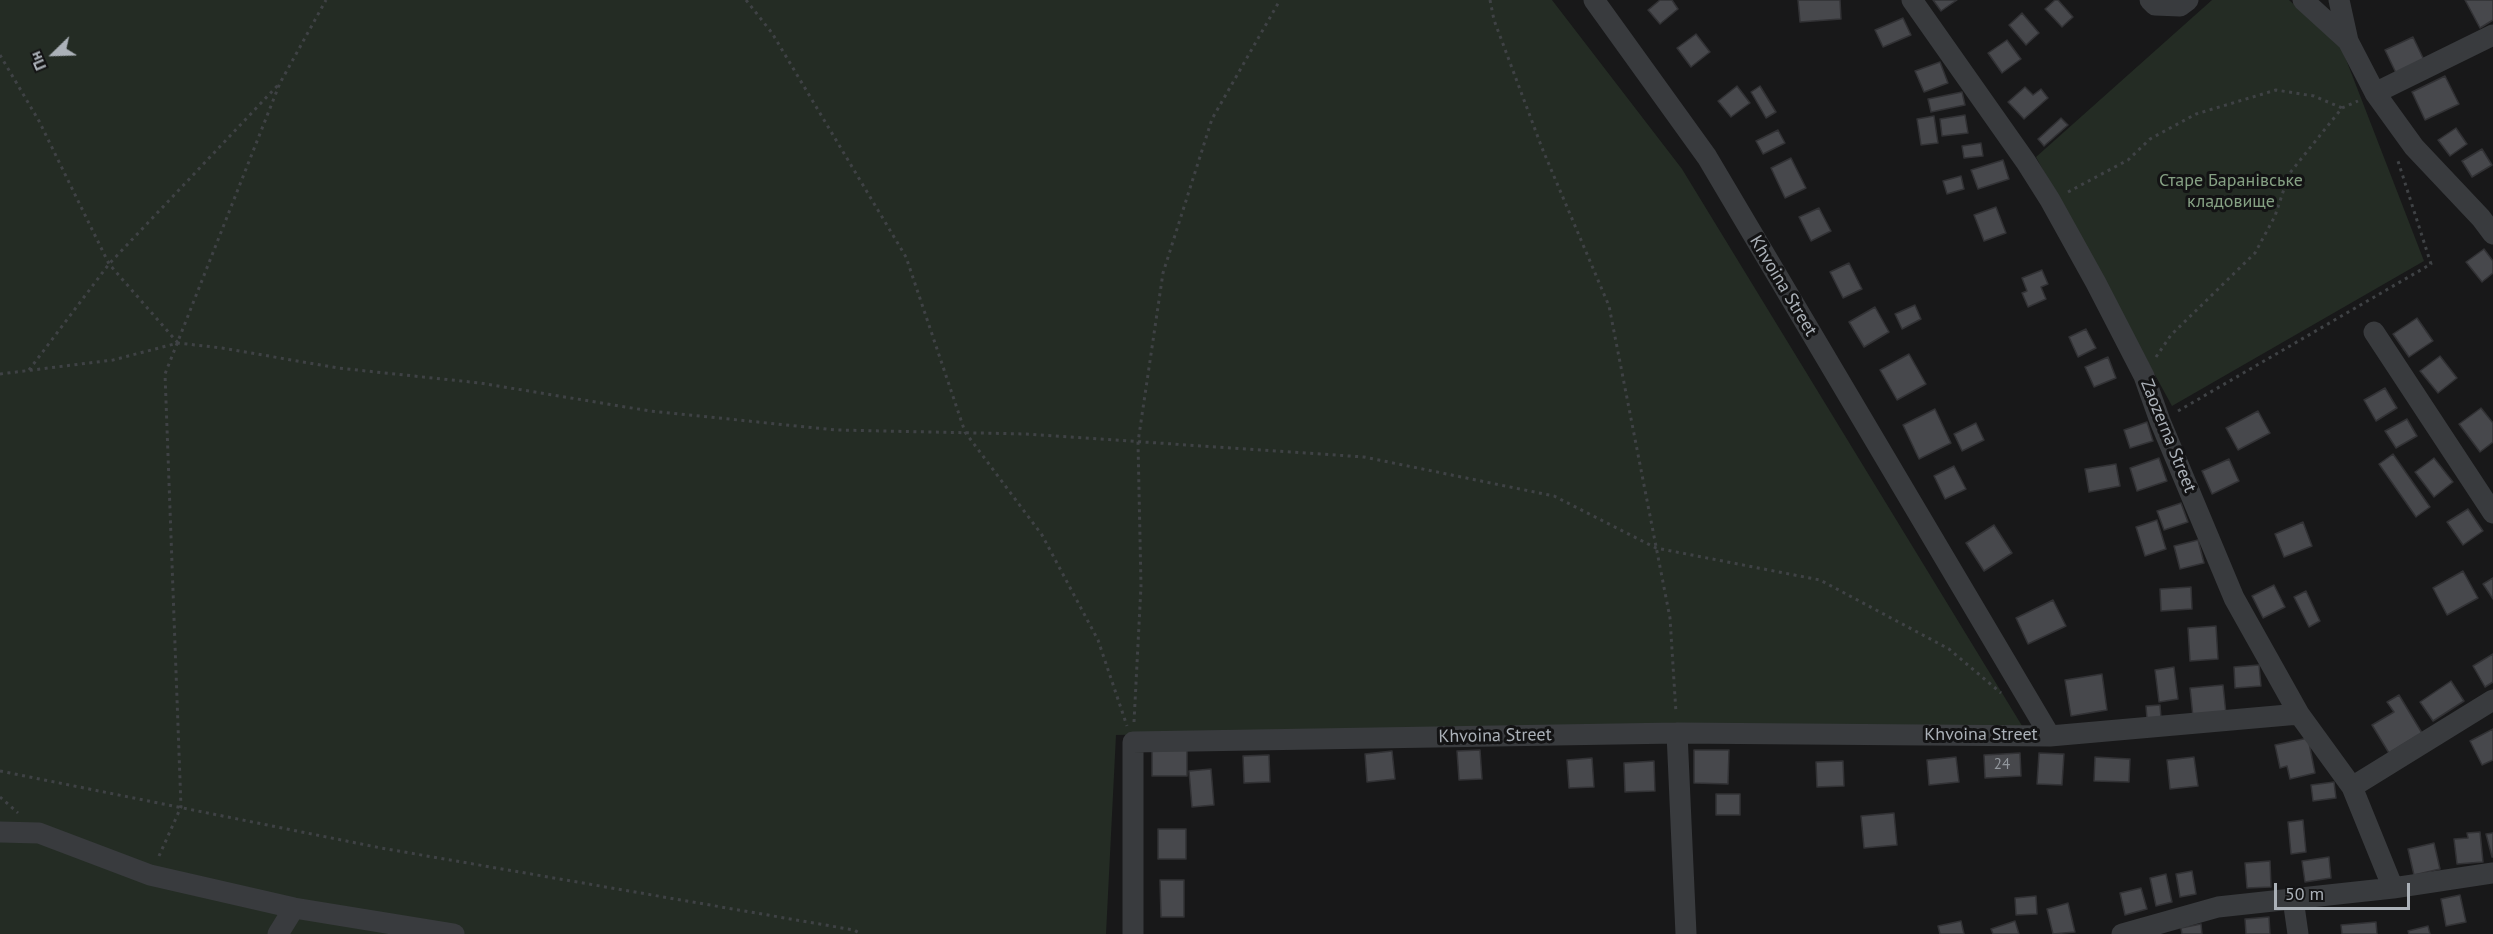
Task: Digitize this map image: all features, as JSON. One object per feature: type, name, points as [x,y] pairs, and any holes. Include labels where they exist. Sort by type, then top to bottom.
[{"type":"street","name":"Khvoina Street","points":[[1594,0],[1707,157],[2050,736]]},
{"type":"street","name":"Zaozerna Street","points":[[1912,0],[2026,162],[2050,200],[2144,376],[2160,421],[2234,598],[2299,714],[2352,787],[2393,888]]},
{"type":"street","points":[[2150,0],[2155,5],[2180,6],[2188,0]]},
{"type":"street","points":[[2303,0],[2348,41]]},
{"type":"street","points":[[2339,0],[2348,41],[2375,93],[2414,147],[2481,218],[2493,234]]},
{"type":"street","points":[[2375,93],[2493,35]]},
{"type":"street","points":[[2374,332],[2493,513]]},
{"type":"street","points":[[2352,787],[2493,700]]},
{"type":"street","name":"Khvoina Street","points":[[1133,742],[1677,733],[2050,736],[2299,714]]},
{"type":"street","points":[[1677,733],[1686,934]]},
{"type":"street","points":[[1133,742],[1133,934]]},
{"type":"street","points":[[0,832],[39,833],[150,875],[294,908],[454,934]]},
{"type":"street","points":[[2122,934],[2218,907],[2393,888],[2493,873]]},
{"type":"street","points":[[2293,899],[2298,934]]},
{"type":"street","points":[[278,934],[294,908]]},
{"type":"path","points":[[150,875],[181,807],[165,374],[280,83],[326,0]]},
{"type":"path","points":[[746,0],[772,33],[906,258],[965,432],[1047,545],[1098,640],[1133,742]]},
{"type":"path","points":[[1133,742],[1141,586],[1138,442],[1163,273],[1212,119],[1280,0]]},
{"type":"path","points":[[1490,0],[1494,20],[1542,148],[1609,306],[1670,618],[1677,733]]},
{"type":"path","points":[[0,55],[39,121],[109,264],[178,343]]},
{"type":"path","points":[[29,370],[109,264],[280,83]]},
{"type":"path","points":[[2050,200],[2101,177],[2128,160],[2150,139],[2196,114],[2276,90],[2314,96],[2342,108]]},
{"type":"path","points":[[2144,376],[2171,335],[2255,253],[2275,216],[2289,174],[2342,108],[2375,93]]},
{"type":"path","points":[[2160,421],[2431,264],[2396,157]]},
{"type":"path","points":[[0,374],[113,360],[178,343],[222,348],[338,369],[480,383],[650,411],[836,430],[1026,434],[1364,457],[1554,496],[1656,548],[1820,580],[1949,649],[2008,699]]},
{"type":"path","points":[[0,771],[381,848],[854,930],[861,934]]},
{"type":"green space","points":[[0,0],[1552,0],[1682,169],[2024,729],[1690,724],[1116,735],[1106,934],[0,934]]},
{"type":"green space","name":"Старе Баранівське кладовище","points":[[2212,0],[2289,0],[2342,49],[2424,261],[2172,406],[2036,157]]},
{"type":"building","points":[[1660,0],[1672,0],[1678,9],[1660,24],[1648,10]]},
{"type":"building","points":[[1798,0],[1840,0],[1841,19],[1800,22]]},
{"type":"building","points":[[1933,0],[1957,0],[1941,11]]},
{"type":"building","points":[[2058,0],[2073,17],[2062,27],[2045,9]]},
{"type":"building","points":[[2465,0],[2493,0],[2493,20],[2480,28]]},
{"type":"building","points":[[2022,13],[2039,33],[2026,45],[2009,25]]},
{"type":"building","points":[[1903,18],[1911,35],[1883,47],[1875,30]]},
{"type":"building","points":[[1696,34],[1710,52],[1691,67],[1677,48]]},
{"type":"building","points":[[2413,37],[2424,60],[2396,73],[2385,50]]},
{"type":"building","points":[[2007,40],[2021,59],[2002,73],[1988,53]]},
{"type":"building","points":[[1940,62],[1948,83],[1924,92],[1915,71]]},
{"type":"building","points":[[2445,76],[2459,104],[2425,120],[2412,92]]},
{"type":"building","points":[[1737,86],[1750,103],[1731,117],[1718,101]]},
{"type":"building","points":[[1760,86],[1776,112],[1766,118],[1751,92]]},
{"type":"building","points":[[2025,87],[2033,95],[2041,89],[2048,98],[2024,119],[2008,102]]},
{"type":"building","points":[[1962,92],[1965,105],[1931,112],[1928,99]]},
{"type":"building","points":[[1965,115],[1968,133],[1942,136],[1940,119]]},
{"type":"building","points":[[1934,116],[1938,143],[1921,145],[1917,119]]},
{"type":"building","points":[[2061,118],[2068,125],[2044,146],[2038,139]]},
{"type":"building","points":[[2456,128],[2467,144],[2450,156],[2438,140]]},
{"type":"building","points":[[1778,130],[1785,143],[1763,154],[1756,141]]},
{"type":"building","points":[[1981,143],[1983,156],[1964,158],[1962,146]]},
{"type":"building","points":[[2482,149],[2492,165],[2472,177],[2462,161]]},
{"type":"building","points":[[1791,158],[1806,188],[1785,198],[1771,168]]},
{"type":"building","points":[[2003,160],[2009,179],[1978,189],[1971,170]]},
{"type":"building","points":[[1961,176],[1964,189],[1947,194],[1943,181]]},
{"type":"building","points":[[1996,207],[2006,233],[1984,241],[1974,215]]},
{"type":"building","points":[[1819,208],[1831,231],[1811,241],[1799,217]]},
{"type":"building","points":[[2484,249],[2493,261],[2493,273],[2482,282],[2466,262]]},
{"type":"building","points":[[1849,263],[1862,289],[1843,298],[1830,272]]},
{"type":"building","points":[[2042,270],[2048,284],[2041,287],[2046,299],[2028,307],[2022,293],[2027,291],[2022,278]]},
{"type":"building","points":[[1915,305],[1921,319],[1902,329],[1895,314]]},
{"type":"building","points":[[1875,307],[1889,332],[1864,347],[1849,322]]},
{"type":"building","points":[[2417,318],[2433,341],[2409,357],[2393,334]]},
{"type":"building","points":[[2086,329],[2096,348],[2078,357],[2069,337]]},
{"type":"building","points":[[1909,354],[1926,384],[1897,400],[1880,370]]},
{"type":"building","points":[[2440,356],[2457,378],[2438,393],[2420,371]]},
{"type":"building","points":[[2108,357],[2116,378],[2094,387],[2085,367]]},
{"type":"building","points":[[2385,388],[2397,408],[2376,421],[2364,400]]},
{"type":"building","points":[[2481,408],[2493,423],[2493,442],[2480,452],[2459,424]]},
{"type":"building","points":[[1935,409],[1951,443],[1919,459],[1903,425]]},
{"type":"building","points":[[2258,411],[2270,433],[2238,450],[2226,428]]},
{"type":"building","points":[[2407,419],[2417,436],[2396,448],[2385,431]]},
{"type":"building","points":[[2147,422],[2153,441],[2130,448],[2124,430]]},
{"type":"building","points":[[1976,423],[1984,440],[1962,451],[1954,434]]},
{"type":"building","points":[[2393,454],[2430,507],[2416,517],[2379,464]]},
{"type":"building","points":[[2159,458],[2167,481],[2137,491],[2130,468]]},
{"type":"building","points":[[2434,458],[2453,482],[2434,497],[2415,472]]},
{"type":"building","points":[[2229,459],[2239,481],[2212,494],[2202,471]]},
{"type":"building","points":[[2116,464],[2120,486],[2089,492],[2085,469]]},
{"type":"building","points":[[1954,466],[1966,489],[1945,499],[1934,476]]},
{"type":"building","points":[[2181,503],[2188,522],[2164,530],[2157,511]]},
{"type":"building","points":[[2468,509],[2483,531],[2463,545],[2447,522]]},
{"type":"building","points":[[2157,520],[2166,549],[2145,556],[2136,527]]},
{"type":"building","points":[[2303,522],[2312,546],[2284,557],[2275,534]]},
{"type":"building","points":[[1994,525],[2012,553],[1984,571],[1966,543]]},
{"type":"building","points":[[2198,540],[2204,563],[2180,569],[2174,546]]},
{"type":"building","points":[[2463,571],[2478,598],[2447,615],[2433,588]]},
{"type":"building","points":[[2493,578],[2493,599],[2483,584]]},
{"type":"building","points":[[2274,585],[2285,607],[2263,618],[2252,596]]},
{"type":"building","points":[[2191,587],[2192,609],[2161,611],[2160,589]]},
{"type":"building","points":[[2306,591],[2320,621],[2309,627],[2294,597]]},
{"type":"building","points":[[2053,600],[2066,626],[2028,644],[2016,618]]},
{"type":"building","points":[[2216,626],[2218,659],[2190,661],[2188,628]]},
{"type":"building","points":[[2493,654],[2493,682],[2485,687],[2473,666]]},
{"type":"building","points":[[2259,665],[2261,686],[2235,688],[2234,667]]},
{"type":"building","points":[[2174,667],[2178,699],[2159,702],[2155,670]]},
{"type":"building","points":[[2102,674],[2107,710],[2071,716],[2065,680]]},
{"type":"building","points":[[2451,681],[2464,701],[2433,721],[2420,702]]},
{"type":"building","points":[[2223,685],[2226,714],[2193,717],[2190,688]]},
{"type":"building","points":[[2399,695],[2422,733],[2389,753],[2372,725],[2394,712],[2387,702]]},
{"type":"building","points":[[2160,705],[2161,718],[2147,719],[2146,706]]},
{"type":"building","points":[[2493,729],[2493,760],[2482,765],[2470,741]]},
{"type":"building","points":[[2308,738],[2315,773],[2290,779],[2287,766],[2280,768],[2275,745]]},
{"type":"building","points":[[1152,750],[1187,750],[1187,776],[1152,776]]},
{"type":"building","points":[[1480,750],[1482,779],[1459,780],[1457,751]]},
{"type":"building","points":[[1694,750],[1729,750],[1728,784],[1694,783]]},
{"type":"building","points":[[1392,751],[1395,779],[1367,782],[1365,754]]},
{"type":"building","points":[[2020,753],[2021,776],[1985,778],[1984,755]]},
{"type":"building","points":[[2039,753],[2064,754],[2062,785],[2037,784]]},
{"type":"building","points":[[1269,755],[1270,782],[1244,783],[1243,756]]},
{"type":"building","points":[[1956,757],[1959,782],[1929,785],[1927,760]]},
{"type":"building","points":[[2095,757],[2130,759],[2129,782],[2094,781]]},
{"type":"building","points":[[2194,757],[2198,786],[2170,789],[2167,760]]},
{"type":"building","points":[[1592,758],[1594,787],[1569,788],[1567,760]]},
{"type":"building","points":[[1654,761],[1655,791],[1625,792],[1624,763]]},
{"type":"building","points":[[1843,761],[1844,786],[1817,787],[1816,762]]},
{"type":"building","points":[[1211,769],[1214,805],[1192,807],[1189,771]]},
{"type":"building","points":[[2334,782],[2336,798],[2313,801],[2311,785]]},
{"type":"building","points":[[1716,794],[1740,794],[1740,815],[1716,815]]},
{"type":"building","points":[[1894,813],[1897,845],[1864,848],[1861,816]]},
{"type":"building","points":[[2303,820],[2306,852],[2291,854],[2288,822]]},
{"type":"building","points":[[1158,829],[1186,829],[1186,859],[1158,859]]},
{"type":"building","points":[[2480,832],[2483,862],[2457,864],[2454,839],[2468,838],[2467,833]]},
{"type":"building","points":[[2493,833],[2493,857],[2492,857],[2486,834]]},
{"type":"building","points":[[2434,843],[2440,869],[2414,875],[2408,849]]},
{"type":"building","points":[[2329,857],[2331,878],[2305,882],[2302,861]]},
{"type":"building","points":[[2270,861],[2271,887],[2247,888],[2245,863]]},
{"type":"building","points":[[2192,871],[2196,894],[2180,897],[2176,874]]},
{"type":"building","points":[[2166,874],[2172,902],[2156,906],[2150,878]]},
{"type":"building","points":[[1160,880],[1184,880],[1184,917],[1161,917]]},
{"type":"building","points":[[2141,888],[2147,909],[2125,915],[2120,893]]},
{"type":"building","points":[[2460,895],[2466,922],[2446,926],[2441,899]]},
{"type":"building","points":[[2036,896],[2037,914],[2016,915],[2015,898]]},
{"type":"building","points":[[2068,903],[2075,932],[2053,934],[2047,909]]},
{"type":"building","points":[[2269,917],[2270,934],[2246,934],[2245,919]]},
{"type":"building","points":[[1961,921],[1964,934],[1940,934],[1938,926]]},
{"type":"building","points":[[2015,921],[2019,934],[1993,934],[1991,929]]},
{"type":"building","points":[[2376,922],[2377,934],[2342,934],[2341,925]]},
{"type":"building","points":[[2201,924],[2202,934],[2182,934],[2181,928]]},
{"type":"building","points":[[2428,926],[2430,934],[2409,934],[2408,931]]}]
